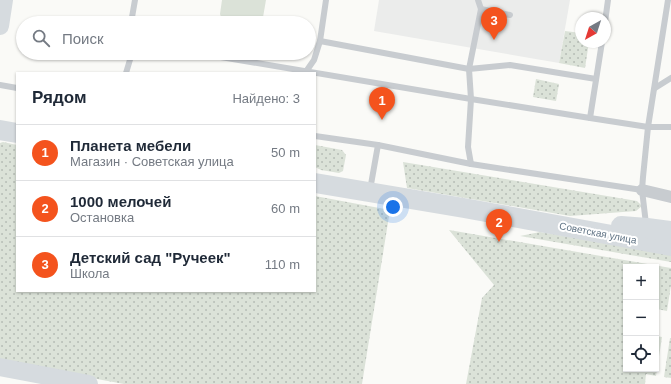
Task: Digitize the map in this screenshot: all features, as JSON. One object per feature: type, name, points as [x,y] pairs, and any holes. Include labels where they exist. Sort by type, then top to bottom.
[{"type":"main road","points":[[0,26],[4,0]]},
{"type":"main road","points":[[0,130],[16,133]]},
{"type":"main road","name":"Советская улица","points":[[316,183],[525,219],[657,239],[671,231]]},
{"type":"main road","points":[[0,367],[89,384]]},
{"type":"street","points":[[642,190],[671,197]]},
{"type":"lane","points":[[132,16],[135,0]]},
{"type":"lane","points":[[316,54],[320,41],[326,0]]},
{"type":"lane","points":[[471,164],[468,147],[471,100],[469,69],[481,10],[478,0]]},
{"type":"lane","points":[[606,12],[608,0]]},
{"type":"lane","points":[[657,239],[642,190],[648,127],[668,0]]},
{"type":"lane","points":[[481,10],[510,15]]},
{"type":"lane","points":[[320,41],[469,69],[510,65],[596,79]]},
{"type":"lane","points":[[590,118],[601,48]]},
{"type":"lane","points":[[126,72],[130,60]]},
{"type":"lane","points":[[237,60],[306,72],[314,60]]},
{"type":"lane","points":[[316,74],[471,100],[648,127],[671,127]]},
{"type":"lane","points":[[655,88],[671,78]]},
{"type":"lane","points":[[0,85],[16,88]]},
{"type":"lane","points":[[316,136],[378,145],[471,164],[642,190]]},
{"type":"lane","points":[[370,192],[378,145]]},
{"type":"shaded area","points":[[222,0],[266,0],[263,16],[221,16]]},
{"type":"shaded area","points":[[379,0],[570,0],[559,63],[374,31]]},
{"type":"shaded area","points":[[565,31],[575,32],[575,48],[588,48],[585,68],[559,63]]},
{"type":"shaded area","points":[[536,79],[559,84],[556,101],[533,97]]},
{"type":"shaded area","points":[[3,142],[16,145],[16,292],[316,292],[316,196],[390,210],[362,384],[124,384],[0,361],[0,143]]},
{"type":"shaded area","points":[[316,145],[342,150],[346,155],[343,171],[339,173],[321,170],[316,168]]},
{"type":"shaded area","points":[[403,162],[637,201],[642,206],[636,211],[570,216],[407,188]]},
{"type":"shaded area","points":[[449,230],[648,264],[623,264],[623,372],[657,372],[656,376],[646,374],[645,384],[466,384],[482,298],[494,285]]},
{"type":"shaded area","points":[[540,232],[671,254],[671,262],[520,236]]},
{"type":"shaded area","points":[[659,266],[671,268],[671,285],[667,311],[659,309]]},
{"type":"shaded area","points":[[659,336],[662,337],[659,356]]},
{"type":"shaded area","points":[[671,338],[671,378],[664,377]]},
{"type":"place","name":"Детский сад \"Ручеек\"","points":[[494,40]]},
{"type":"place","name":"Планета мебели","points":[[382,120]]},
{"type":"place","name":"1000 мелочей","points":[[499,242]]}]
